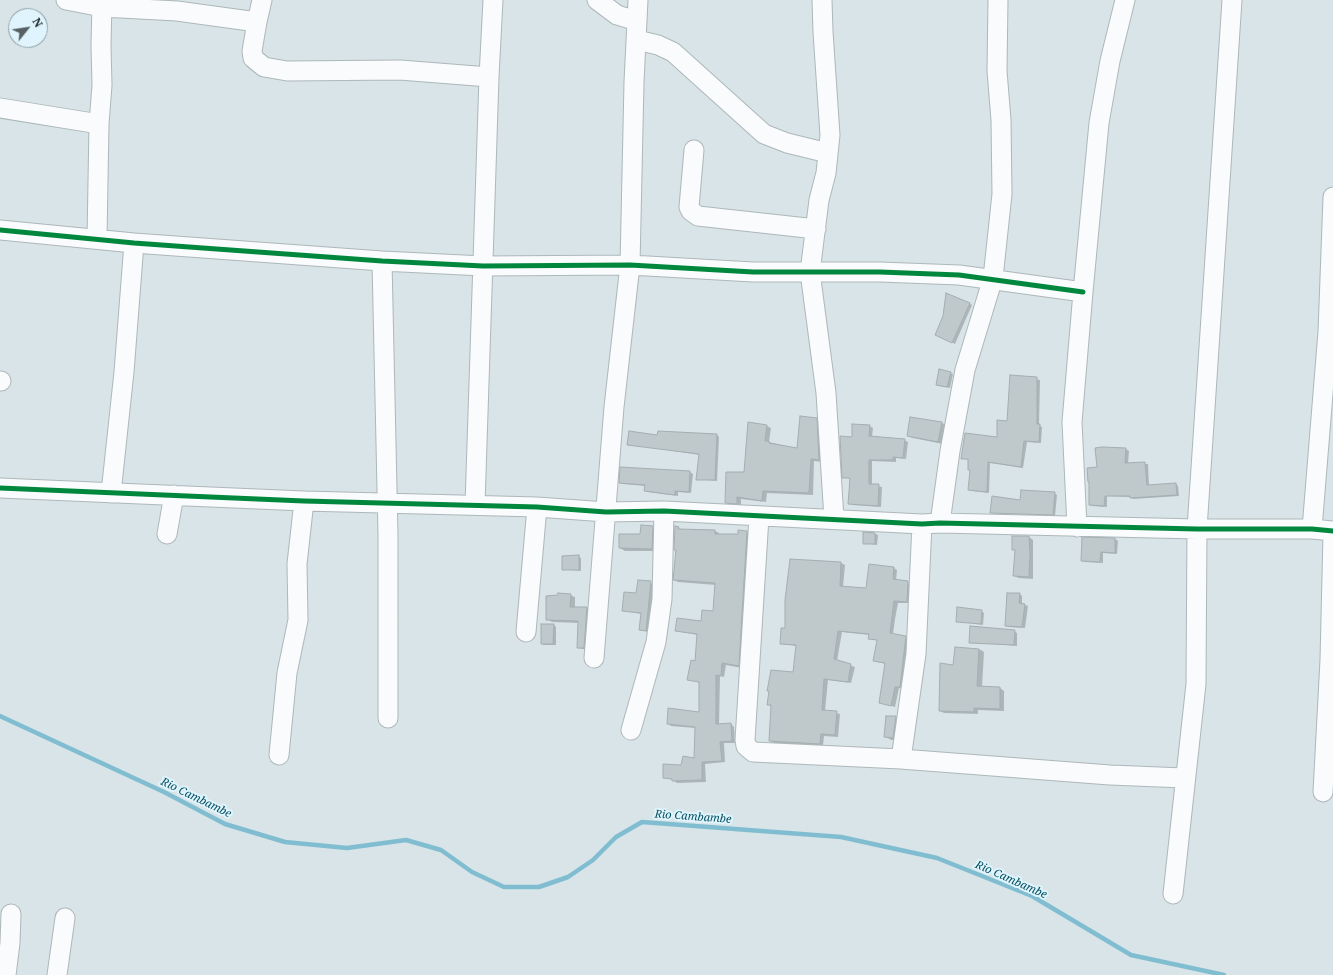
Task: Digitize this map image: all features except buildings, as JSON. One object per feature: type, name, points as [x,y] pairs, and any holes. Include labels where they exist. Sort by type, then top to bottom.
[{"type":"street","points":[[66,0],[177,11],[257,22]]},
{"type":"street","points":[[262,0],[252,51],[253,58],[264,67],[287,71],[400,70],[488,77]]},
{"type":"street","points":[[475,505],[488,77],[493,0]]},
{"type":"street","points":[[597,0],[658,45],[673,52],[764,134],[787,143],[828,153]]},
{"type":"street","points":[[594,658],[614,407],[630,265],[632,148],[638,0]]},
{"type":"street","points":[[822,0],[822,32],[830,135],[810,272],[826,393],[834,519]]},
{"type":"street","points":[[901,759],[916,654],[931,523],[950,451],[966,370],[993,278],[1002,194],[1001,120],[997,71],[998,0]]},
{"type":"street","points":[[1077,527],[1072,422],[1083,292],[1100,123],[1110,61],[1125,0]]},
{"type":"street","points":[[1173,894],[1184,778],[1196,684],[1196,529],[1232,0]]},
{"type":"street","points":[[96,239],[99,124],[102,86],[102,3]]},
{"type":"street","points":[[0,108],[99,124]]},
{"type":"street","points":[[694,150],[689,207],[690,212],[698,216],[816,229]]},
{"type":"street","points":[[1312,529],[1331,332],[1333,197]]},
{"type":"street","points":[[0,230],[134,243],[382,261],[483,266],[630,265],[753,272],[927,273],[993,278],[1083,292]]},
{"type":"street","points":[[111,493],[124,372],[134,243]]},
{"type":"street","points":[[382,261],[386,502],[388,535],[388,718]]},
{"type":"street","points":[[0,488],[304,501],[537,507],[606,512],[664,511],[759,517],[931,523],[1196,529],[1312,529],[1333,532],[1330,660],[1323,792]]},
{"type":"street","points":[[167,534],[174,495]]},
{"type":"street","points":[[279,755],[287,673],[298,620],[297,564],[304,501]]},
{"type":"street","points":[[526,632],[537,507]]},
{"type":"street","points":[[631,730],[656,642],[662,599],[664,511]]},
{"type":"street","points":[[759,517],[746,746],[753,752],[901,759],[1110,776],[1184,778]]},
{"type":"street","points":[[6,975],[10,944],[11,914]]},
{"type":"street","points":[[58,975],[65,918]]},
{"type":"waterway","name":"Rio Cambambe","points":[[0,716],[164,792],[225,824],[285,842],[347,848],[406,840],[441,850],[472,872],[504,887],[539,887],[568,877],[593,860],[616,837],[642,822],[841,837],[937,858],[1032,896],[1131,955],[1224,975]]},
{"type":"cycle path","points":[[0,230],[134,243],[382,261],[483,266],[630,265],[753,272],[880,272],[959,275],[1083,292]]},
{"type":"cycle path","points":[[0,488],[304,501],[537,507],[606,512],[664,511],[922,524],[940,523],[1197,529],[1312,529],[1333,531]]}]
